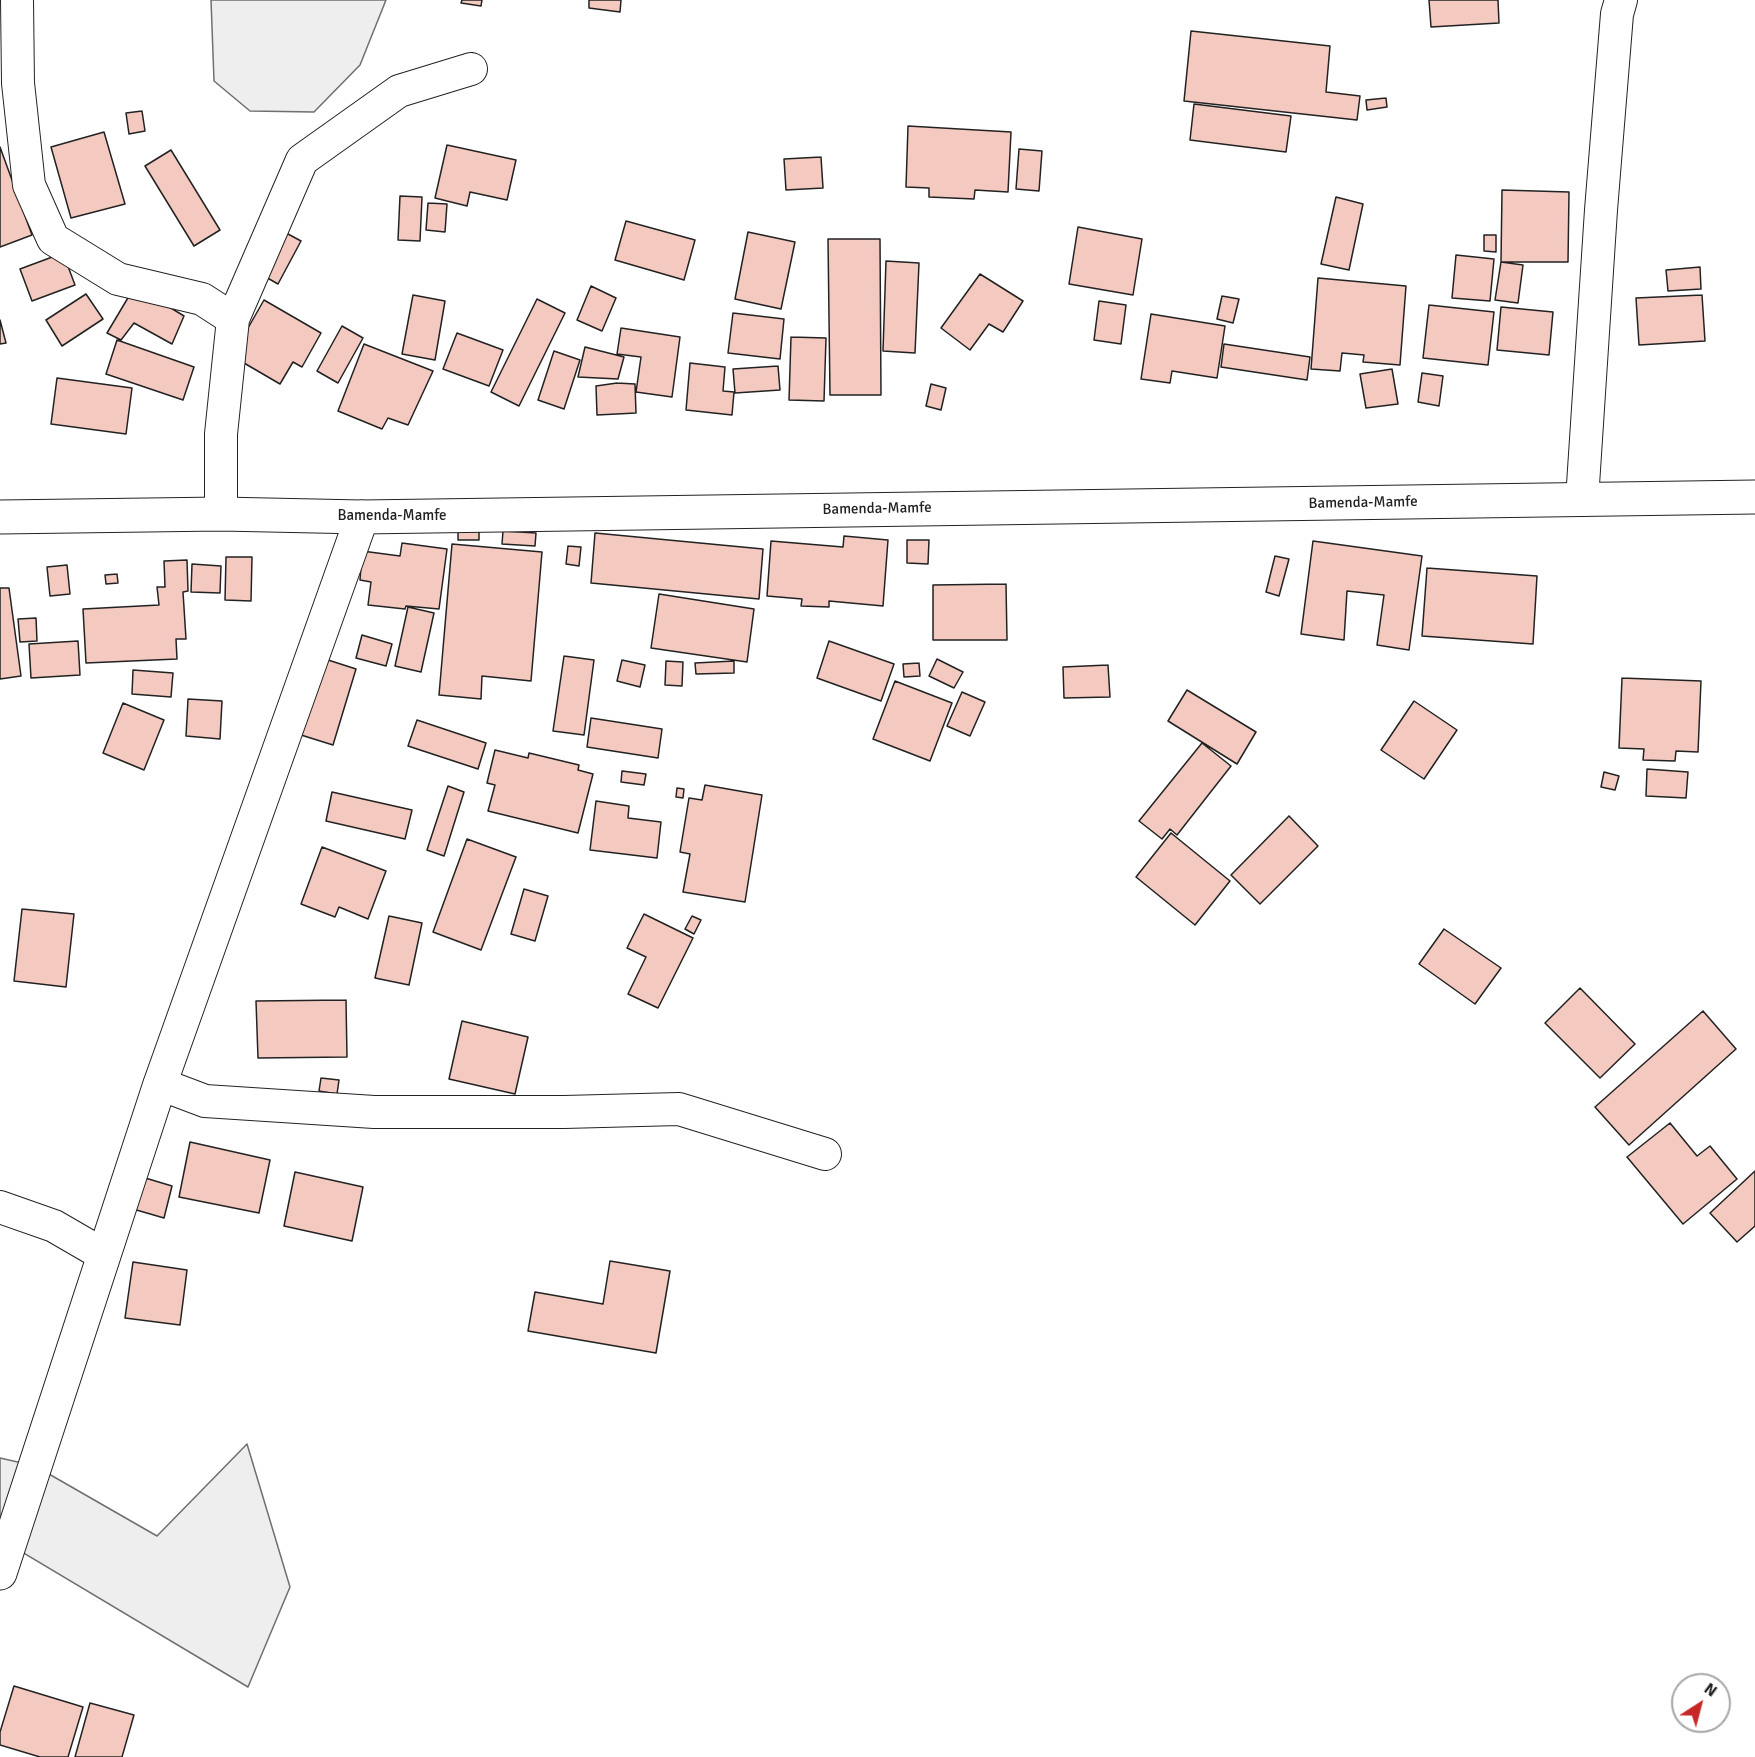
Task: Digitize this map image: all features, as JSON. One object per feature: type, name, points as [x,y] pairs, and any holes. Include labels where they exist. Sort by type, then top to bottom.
[{"type":"main road","name":"Bamenda-Mamfe","points":[[0,517],[221,514],[362,516],[1755,497]]},
{"type":"main road","points":[[0,1573],[160,1084],[362,516]]},
{"type":"street","points":[[17,0],[18,83],[29,185],[53,239],[118,279],[202,299],[233,319]]},
{"type":"street","points":[[1582,500],[1601,210],[1617,14],[1621,0]]},
{"type":"street","points":[[221,514],[221,434],[233,319],[302,160],[399,91],[471,69]]},
{"type":"street","points":[[160,1084],[205,1101],[374,1112],[564,1112],[679,1109],[825,1154]]},
{"type":"street","points":[[0,1207],[54,1226],[104,1254]]},
{"type":"shaded area","points":[[211,0],[386,0],[360,65],[314,112],[250,111],[214,81]]},
{"type":"shaded area","points":[[247,1444],[290,1587],[248,1687],[0,1539],[0,1458],[35,1466],[157,1536]]},
{"type":"building","points":[[462,0],[482,0],[481,6],[461,3]]},
{"type":"building","points":[[589,0],[621,0],[620,12],[589,8]]},
{"type":"building","points":[[1429,0],[1498,0],[1499,23],[1431,27]]},
{"type":"building","points":[[1191,31],[1330,46],[1326,92],[1360,96],[1357,120],[1184,101]]},
{"type":"building","points":[[1386,98],[1387,107],[1367,110],[1366,100]]},
{"type":"building","points":[[1194,104],[1291,116],[1286,152],[1190,140]]},
{"type":"building","points":[[142,111],[145,131],[129,134],[126,113]]},
{"type":"building","points":[[908,126],[1011,132],[1008,192],[975,190],[974,199],[929,197],[929,188],[906,187]]},
{"type":"building","points":[[104,132],[125,204],[71,218],[51,147]]},
{"type":"building","points":[[447,145],[516,160],[507,200],[470,192],[467,206],[435,198]]},
{"type":"building","points":[[0,147],[32,235],[0,247]]},
{"type":"building","points":[[1019,149],[1042,151],[1039,191],[1016,189]]},
{"type":"building","points":[[171,150],[220,230],[194,246],[145,166]]},
{"type":"building","points":[[821,157],[823,188],[786,190],[784,159]]},
{"type":"building","points":[[1502,190],[1569,192],[1568,262],[1501,262]]},
{"type":"building","points":[[400,196],[422,197],[420,241],[398,240]]},
{"type":"building","points":[[1336,197],[1363,204],[1349,270],[1321,264]]},
{"type":"building","points":[[428,203],[447,204],[445,232],[426,230]]},
{"type":"building","points":[[264,221],[301,241],[278,284],[241,263]]},
{"type":"building","points":[[626,221],[695,240],[684,280],[615,260]]},
{"type":"building","points":[[1078,227],[1142,239],[1133,295],[1069,284]]},
{"type":"building","points":[[748,232],[795,242],[781,309],[735,299]]},
{"type":"building","points":[[1484,235],[1496,235],[1496,252],[1484,251]]},
{"type":"building","points":[[828,239],[880,239],[881,395],[830,395]]},
{"type":"building","points":[[63,253],[75,285],[32,301],[20,269]]},
{"type":"building","points":[[1456,255],[1494,259],[1490,301],[1452,298]]},
{"type":"building","points":[[886,261],[919,263],[915,353],[883,351]]},
{"type":"building","points":[[1501,262],[1523,265],[1518,303],[1495,300]]},
{"type":"building","points":[[1700,267],[1701,289],[1668,291],[1666,270]]},
{"type":"building","points":[[980,274],[1023,301],[1003,332],[989,324],[970,350],[941,328]]},
{"type":"building","points":[[1318,278],[1406,286],[1400,365],[1363,362],[1364,355],[1342,353],[1340,371],[1311,369]]},
{"type":"building","points":[[135,286],[184,316],[172,344],[134,323],[121,340],[107,333]]},
{"type":"building","points":[[591,286],[616,298],[602,331],[577,320]]},
{"type":"building","points":[[86,294],[103,319],[62,346],[46,320]]},
{"type":"building","points":[[413,295],[445,301],[435,360],[402,354]]},
{"type":"building","points":[[1702,295],[1705,341],[1639,345],[1636,298]]},
{"type":"building","points":[[1222,296],[1239,299],[1233,323],[1217,319]]},
{"type":"building","points":[[537,299],[565,313],[519,406],[491,392]]},
{"type":"building","points":[[264,300],[321,333],[302,367],[293,362],[280,384],[232,356]]},
{"type":"building","points":[[1099,301],[1126,305],[1121,344],[1094,340]]},
{"type":"building","points":[[1429,305],[1494,312],[1488,365],[1423,358]]},
{"type":"building","points":[[1501,307],[1553,312],[1549,355],[1497,350]]},
{"type":"building","points":[[733,313],[784,319],[780,359],[728,353]]},
{"type":"building","points":[[1151,314],[1225,326],[1217,378],[1172,371],[1170,383],[1141,379]]},
{"type":"building","points":[[0,320],[6,343],[0,344]]},
{"type":"building","points":[[342,326],[363,338],[338,383],[317,371]]},
{"type":"building","points":[[621,328],[680,337],[672,397],[636,392],[641,357],[617,354]]},
{"type":"building","points":[[457,333],[503,350],[489,386],[443,369]]},
{"type":"building","points":[[791,337],[826,338],[824,401],[789,400]]},
{"type":"building","points":[[117,340],[194,367],[183,400],[106,374]]},
{"type":"building","points":[[364,344],[433,371],[408,425],[388,418],[382,429],[338,411]]},
{"type":"building","points":[[1224,344],[1310,357],[1307,380],[1221,367]]},
{"type":"building","points":[[585,347],[624,357],[618,379],[578,377]]},
{"type":"building","points":[[554,351],[580,360],[564,409],[538,400]]},
{"type":"building","points":[[690,363],[725,367],[723,391],[734,392],[732,415],[686,410]]},
{"type":"building","points":[[778,366],[780,390],[735,393],[733,369]]},
{"type":"building","points":[[1392,369],[1398,404],[1366,408],[1360,374]]},
{"type":"building","points":[[1422,373],[1443,376],[1439,406],[1418,402]]},
{"type":"building","points":[[57,378],[132,388],[126,434],[51,424]]},
{"type":"building","points":[[617,383],[635,384],[636,413],[597,415],[596,386]]},
{"type":"building","points":[[931,384],[946,388],[941,410],[926,406]]},
{"type":"building","points":[[479,531],[479,540],[458,540],[458,532]]},
{"type":"building","points":[[503,531],[536,533],[535,546],[502,544]]},
{"type":"building","points":[[595,533],[763,549],[759,599],[591,583]]},
{"type":"building","points":[[844,536],[888,540],[883,606],[829,601],[829,607],[801,606],[802,599],[767,596],[771,541],[843,547]]},
{"type":"building","points":[[907,540],[929,540],[928,564],[907,563]]},
{"type":"building","points":[[1313,541],[1422,556],[1409,650],[1377,645],[1384,595],[1347,591],[1344,640],[1301,634]]},
{"type":"building","points":[[402,543],[447,549],[439,609],[406,606],[405,609],[368,605],[371,582],[360,580],[362,551],[400,556]]},
{"type":"building","points":[[452,544],[542,552],[531,681],[482,676],[481,699],[439,695]]},
{"type":"building","points":[[568,546],[581,547],[579,566],[566,564]]},
{"type":"building","points":[[1275,556],[1289,559],[1279,596],[1266,592]]},
{"type":"building","points":[[226,557],[252,557],[251,601],[225,600]]},
{"type":"building","points":[[187,560],[188,591],[183,592],[186,639],[176,639],[177,659],[86,663],[83,609],[159,605],[157,587],[165,587],[164,561]]},
{"type":"building","points":[[192,564],[221,566],[220,593],[191,592]]},
{"type":"building","points":[[67,565],[70,594],[50,596],[47,567]]},
{"type":"building","points":[[1427,568],[1537,576],[1533,644],[1422,636]]},
{"type":"building","points":[[117,574],[118,583],[106,584],[105,575]]},
{"type":"building","points":[[1006,584],[1007,640],[933,640],[933,585]]},
{"type":"building","points":[[0,588],[9,588],[21,676],[0,679]]},
{"type":"building","points":[[659,594],[754,609],[747,662],[651,648]]},
{"type":"building","points":[[408,607],[434,613],[421,672],[395,666]]},
{"type":"building","points":[[36,618],[37,641],[20,642],[18,619]]},
{"type":"building","points":[[362,635],[392,644],[386,666],[356,658]]},
{"type":"building","points":[[78,641],[80,675],[31,678],[29,644]]},
{"type":"building","points":[[829,641],[894,664],[881,701],[817,678]]},
{"type":"building","points":[[564,656],[594,660],[584,735],[553,731]]},
{"type":"building","points":[[325,659],[356,669],[333,745],[301,735]]},
{"type":"building","points":[[937,659],[963,672],[954,688],[929,676]]},
{"type":"building","points":[[622,660],[645,665],[640,687],[617,681]]},
{"type":"building","points":[[666,661],[683,662],[682,686],[665,685]]},
{"type":"building","points":[[734,661],[734,673],[696,674],[695,663]]},
{"type":"building","points":[[919,663],[920,676],[904,677],[903,664]]},
{"type":"building","points":[[1108,665],[1110,697],[1064,698],[1063,667]]},
{"type":"building","points":[[133,670],[173,673],[171,697],[132,694]]},
{"type":"building","points":[[1622,678],[1701,681],[1698,752],[1676,751],[1675,761],[1643,760],[1644,749],[1619,748]]},
{"type":"building","points":[[895,681],[952,703],[930,761],[873,739]]},
{"type":"building","points":[[1187,690],[1256,732],[1237,764],[1168,721]]},
{"type":"building","points":[[962,692],[985,702],[970,736],[947,726]]},
{"type":"building","points":[[188,699],[222,701],[220,739],[186,736]]},
{"type":"building","points":[[1414,701],[1457,730],[1424,779],[1381,750]]},
{"type":"building","points":[[123,703],[164,720],[144,770],[103,753]]},
{"type":"building","points":[[591,718],[662,729],[658,758],[587,747]]},
{"type":"building","points":[[417,720],[486,743],[478,769],[408,746]]},
{"type":"building","points":[[1202,743],[1231,766],[1177,835],[1170,829],[1162,839],[1139,821]]},
{"type":"building","points":[[495,750],[528,758],[529,753],[579,765],[578,770],[593,774],[578,833],[488,811],[495,785],[487,783]]},
{"type":"building","points":[[1647,769],[1688,772],[1686,798],[1646,796]]},
{"type":"building","points":[[622,771],[646,774],[644,785],[621,782]]},
{"type":"building","points":[[1604,772],[1619,776],[1615,790],[1601,787]]},
{"type":"building","points":[[705,785],[762,795],[745,902],[683,892],[690,854],[680,852],[689,798],[702,800]]},
{"type":"building","points":[[448,786],[464,792],[444,856],[427,850]]},
{"type":"building","points":[[677,788],[684,789],[683,798],[676,797]]},
{"type":"building","points":[[332,792],[412,810],[405,839],[326,821]]},
{"type":"building","points":[[596,801],[629,806],[628,818],[661,822],[657,858],[590,850]]},
{"type":"building","points":[[1289,816],[1318,846],[1260,904],[1231,875]]},
{"type":"building","points":[[1171,833],[1230,881],[1195,925],[1136,877]]},
{"type":"building","points":[[467,839],[516,857],[481,950],[433,932]]},
{"type":"building","points":[[322,847],[386,871],[368,919],[339,907],[335,917],[301,904]]},
{"type":"building","points":[[524,889],[548,896],[535,941],[511,934]]},
{"type":"building","points":[[22,909],[74,914],[66,987],[14,981]]},
{"type":"building","points":[[644,914],[693,938],[658,1008],[628,994],[646,957],[627,948]]},
{"type":"building","points":[[389,916],[422,923],[409,985],[375,978]]},
{"type":"building","points":[[692,916],[701,920],[694,934],[685,929]]},
{"type":"building","points":[[1444,929],[1501,968],[1475,1004],[1419,964]]},
{"type":"building","points":[[1580,988],[1635,1044],[1600,1078],[1545,1023]]},
{"type":"building","points":[[346,1000],[347,1057],[258,1058],[256,1001]]},
{"type":"building","points":[[1703,1011],[1736,1049],[1629,1145],[1595,1107]]},
{"type":"building","points":[[462,1021],[528,1037],[515,1094],[449,1079]]},
{"type":"building","points":[[321,1078],[339,1080],[337,1094],[319,1091]]},
{"type":"building","points":[[1670,1123],[1697,1156],[1710,1146],[1737,1179],[1683,1224],[1627,1157]]},
{"type":"building","points":[[190,1142],[270,1160],[259,1213],[179,1197]]},
{"type":"building","points":[[1755,1171],[1755,1226],[1737,1242],[1710,1213]]},
{"type":"building","points":[[295,1172],[363,1187],[352,1241],[284,1226]]},
{"type":"building","points":[[142,1177],[172,1186],[164,1218],[133,1209]]},
{"type":"building","points":[[610,1261],[670,1271],[656,1353],[528,1331],[535,1292],[603,1304]]},
{"type":"building","points":[[133,1262],[187,1270],[180,1325],[125,1318]]},
{"type":"building","points":[[14,1686],[83,1707],[68,1757],[40,1757],[0,1745],[0,1732]]},
{"type":"building","points":[[90,1703],[134,1715],[122,1757],[75,1757]]}]
